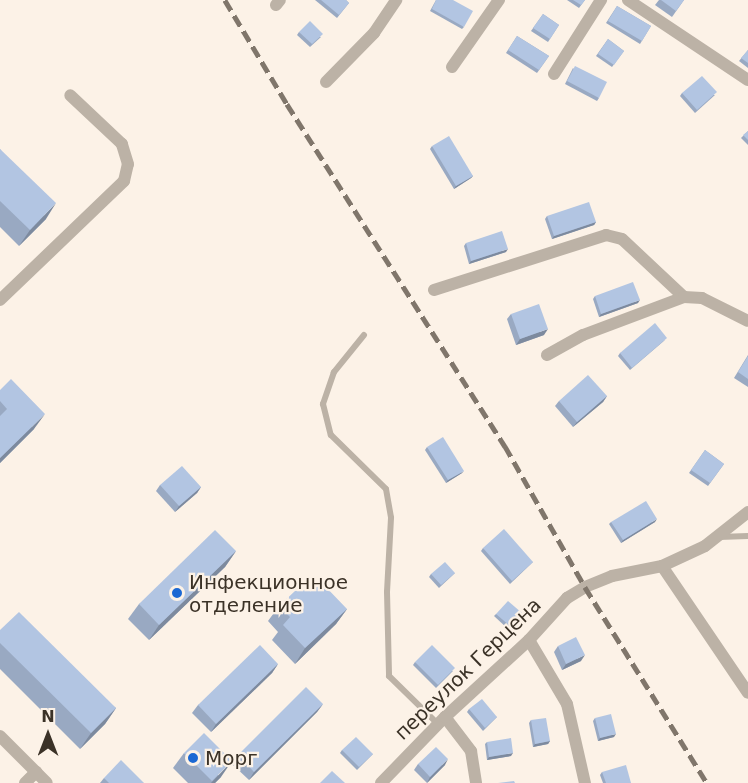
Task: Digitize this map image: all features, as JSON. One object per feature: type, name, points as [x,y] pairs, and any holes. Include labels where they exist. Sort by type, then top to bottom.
[{"type":"street","points":[[326,81],[374,33],[396,0]]},
{"type":"street","points":[[452,68],[499,0]]},
{"type":"street","points":[[554,74],[601,0]]},
{"type":"street","points":[[628,0],[748,80]]},
{"type":"street","points":[[0,300],[123,181],[128,164],[122,144],[70,95]]},
{"type":"street","points":[[434,290],[606,235],[622,238],[684,297]]},
{"type":"street","points":[[547,355],[583,335],[684,297],[702,298],[748,321]]},
{"type":"street","name":"переулок Герцена","points":[[381,783],[441,721],[529,640],[567,598],[585,587],[612,576],[662,566],[705,546],[748,512]]},
{"type":"street","points":[[662,566],[748,693]]},
{"type":"street","points":[[529,640],[567,704],[585,783]]},
{"type":"street","points":[[441,721],[471,751],[476,783]]},
{"type":"street","points":[[0,736],[47,783]]},
{"type":"street","points":[[25,783],[36,772]]},
{"type":"lane","points":[[364,335],[334,372],[323,404],[331,435],[386,489],[392,518],[387,592],[389,676],[441,721]]},
{"type":"lane","points":[[716,537],[748,536]]},
{"type":"building","points":[[321,0],[346,0],[349,3],[339,15]]},
{"type":"building","points":[[436,0],[453,0],[473,11],[464,27],[432,9]]},
{"type":"building","points":[[573,0],[585,0],[581,5]]},
{"type":"building","points":[[661,0],[684,0],[676,11]]},
{"type":"building","points":[[617,6],[651,26],[642,41],[608,21]]},
{"type":"building","points":[[543,14],[559,25],[550,39],[533,28]]},
{"type":"building","points":[[310,21],[323,34],[312,44],[299,32]]},
{"type":"building","points":[[517,36],[549,56],[539,70],[508,50]]},
{"type":"building","points":[[608,39],[624,51],[614,65],[598,54]]},
{"type":"building","points":[[748,50],[748,63],[741,58]]},
{"type":"building","points":[[575,66],[607,82],[599,98],[567,81]]},
{"type":"building","points":[[702,76],[717,92],[697,110],[682,93]]},
{"type":"building","points":[[449,136],[473,176],[456,186],[432,146]]},
{"type":"building","points":[[0,149],[56,203],[30,230],[0,201]]},
{"type":"building","points":[[589,202],[596,222],[554,236],[547,216]]},
{"type":"building","points":[[502,231],[508,249],[471,261],[466,243]]},
{"type":"building","points":[[633,282],[640,300],[601,314],[595,296]]},
{"type":"building","points":[[539,304],[548,329],[520,339],[511,314]]},
{"type":"building","points":[[655,323],[667,338],[632,368],[620,353]]},
{"type":"building","points":[[748,356],[748,379],[738,372]]},
{"type":"building","points":[[588,375],[607,396],[577,422],[559,401]]},
{"type":"building","points":[[11,379],[45,414],[0,458],[0,416],[7,409],[0,401],[0,390]]},
{"type":"building","points":[[443,437],[464,471],[448,480],[427,447]]},
{"type":"building","points":[[705,450],[724,464],[710,483],[691,470]]},
{"type":"building","points":[[182,466],[201,487],[179,506],[160,485]]},
{"type":"building","points":[[646,501],[657,519],[623,540],[611,522]]},
{"type":"building","points":[[504,529],[533,562],[512,581],[483,548]]},
{"type":"building","name":"Инфекционное отделение","points":[[215,530],[236,551],[159,625],[139,604]]},
{"type":"building","points":[[445,562],[455,573],[441,585],[431,574]]},
{"type":"building","points":[[323,584],[347,609],[305,648],[283,625],[290,617],[279,606],[295,591],[311,590]]},
{"type":"building","points":[[508,601],[522,613],[510,626],[496,614]]},
{"type":"building","points":[[19,612],[116,708],[91,733],[0,643],[0,630]]},
{"type":"building","points":[[576,637],[585,655],[566,664],[558,646]]},
{"type":"building","points":[[260,645],[278,664],[216,724],[198,705]]},
{"type":"building","points":[[432,645],[455,668],[438,685],[415,662]]},
{"type":"building","points":[[306,687],[323,704],[254,772],[238,755]]},
{"type":"building","points":[[482,699],[497,717],[485,728],[469,709]]},
{"type":"building","points":[[611,714],[616,734],[600,738],[595,718]]},
{"type":"building","points":[[546,718],[550,741],[535,744],[531,720]]},
{"type":"building","points":[[204,733],[232,761],[212,781],[184,753]]},
{"type":"building","points":[[356,737],[373,754],[359,767],[342,750]]},
{"type":"building","points":[[511,738],[513,753],[489,757],[487,742]]},
{"type":"building","points":[[436,747],[448,759],[430,777],[418,764]]},
{"type":"building","points":[[121,760],[144,783],[109,783],[104,778]]},
{"type":"building","points":[[626,765],[631,783],[606,783],[602,772]]},
{"type":"building","points":[[332,771],[345,783],[320,783]]},
{"type":"railway","points":[[225,0],[287,104],[505,446],[585,587],[707,783]]},
{"type":"place","name":"Инфекционное отделение","points":[[177,593]]},
{"type":"place","name":"Морг","points":[[193,758]]}]
